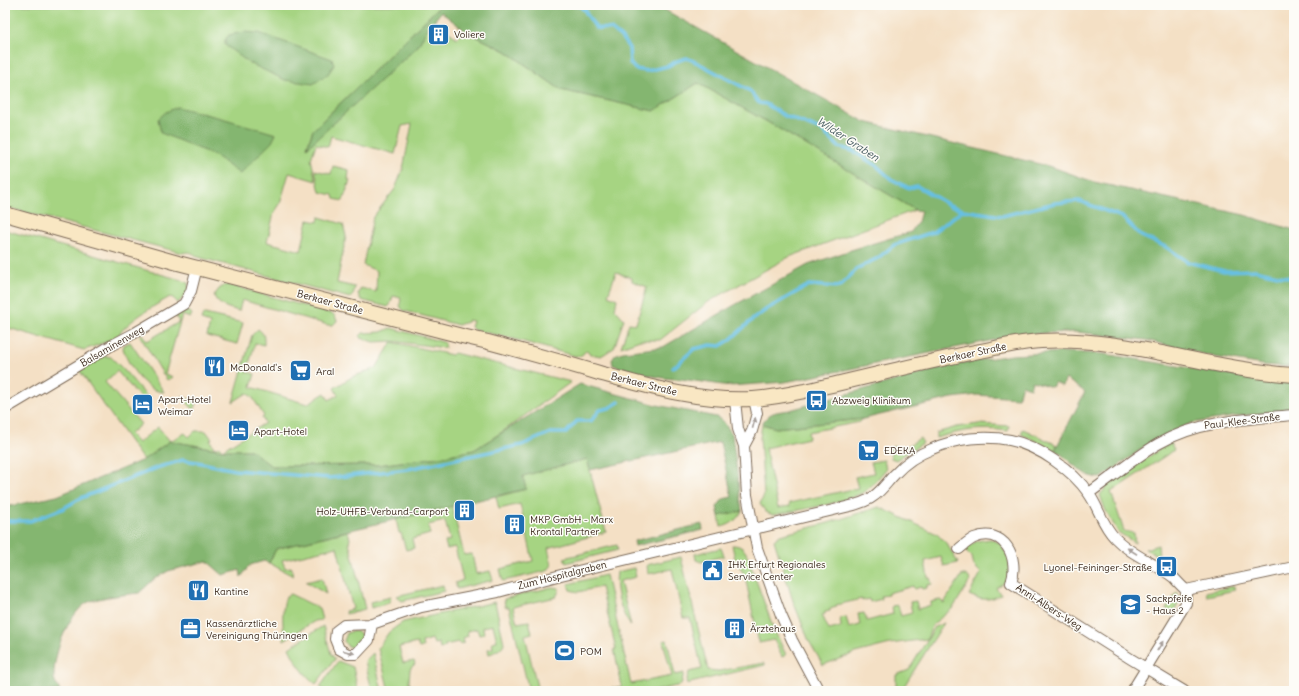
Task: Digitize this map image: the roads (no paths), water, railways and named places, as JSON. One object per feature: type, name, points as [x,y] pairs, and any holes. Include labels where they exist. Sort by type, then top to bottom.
[{"type":"main road","name":"Berkaer Straße","points":[[5,214],[178,263],[494,343],[652,388],[708,398],[735,400],[777,397],[836,385],[963,354],[1008,345],[1040,341],[1092,342],[1181,356],[1241,369],[1274,374],[1294,375]]},
{"type":"street","name":"Balsaminenweg","points":[[5,409],[184,304],[191,291],[198,267]]},
{"type":"street","points":[[744,446],[752,430],[757,413],[754,399]]},
{"type":"street","points":[[735,400],[737,422],[744,446],[747,495],[757,548],[781,615],[792,640],[819,691]]},
{"type":"street","name":"Paul-Klee-Straße","points":[[1089,493],[1141,455],[1170,438],[1209,424],[1294,415]]},
{"type":"street","points":[[753,528],[864,502],[874,497],[896,472],[913,459],[932,449],[959,440],[992,438],[1011,440],[1028,446],[1047,455],[1079,481],[1089,493],[1103,522],[1121,544],[1173,577],[1186,590],[1186,603],[1132,691]]},
{"type":"street","name":"Zum Hospitalgraben","points":[[372,624],[421,607],[498,592],[753,528]]},
{"type":"street","name":"Anni-Albers-Weg","points":[[959,549],[967,542],[980,536],[991,537],[1003,541],[1011,552],[1013,558],[1014,571],[1011,583],[1146,668]]},
{"type":"street","points":[[1186,590],[1294,567]]},
{"type":"street","points":[[1146,668],[1184,691]]},
{"type":"waterway","points":[[569,5],[580,6],[586,12]]},
{"type":"waterway","name":"Wilder Graben","points":[[585,5],[586,13],[596,28],[611,29],[621,37],[629,48],[630,63],[635,69],[647,71],[668,66],[687,58],[750,91],[759,103],[766,104],[785,116],[821,130],[839,147],[853,151],[877,166],[891,179],[909,188],[917,186],[949,205],[963,210],[1002,216],[1055,203],[1079,201],[1122,217],[1141,236],[1166,247],[1188,262],[1224,271],[1255,270],[1291,278],[1294,281]]},
{"type":"waterway","points":[[673,368],[694,349],[711,345],[720,346],[730,340],[752,320],[767,309],[809,285],[839,287],[858,268],[878,258],[894,245],[933,232],[963,210]]},
{"type":"waterway","points":[[5,521],[30,521],[62,509],[81,498],[159,467],[183,460],[235,470],[330,478],[408,469],[522,445],[550,433],[566,433],[577,421],[591,421],[600,410],[609,408],[619,402]]},
{"type":"place","name":"Voliere","points":[[439,34]]},
{"type":"place","name":"McDonald's","points":[[215,367]]},
{"type":"place","name":"Aral","points":[[301,371]]},
{"type":"place","name":"Abzweig Klinikum","points":[[816,400]]},
{"type":"place","name":"Apart-Hotel Weimar","points":[[143,405]]},
{"type":"place","name":"Apart-Hotel","points":[[238,431]]},
{"type":"place","name":"EDEKA","points":[[868,450]]},
{"type":"place","name":"Holz-UHFB-Verbund-Carport","points":[[464,511]]},
{"type":"place","name":"MKP GmbH - Marx Krontal Partner","points":[[514,525]]},
{"type":"place","name":"Lyonel-Feininger-Straße","points":[[1167,567]]},
{"type":"place","name":"IHK Erfurt Regionales Service Center","points":[[712,570]]},
{"type":"place","name":"Kantine","points":[[198,591]]},
{"type":"place","name":"Sackpfeife - Haus 2","points":[[1131,604]]},
{"type":"place","name":"Ärztehaus","points":[[734,628]]},
{"type":"place","name":"Kassenärztliche Vereinigung Thüringen","points":[[190,629]]},
{"type":"place","name":"POM","points":[[565,651]]}]
